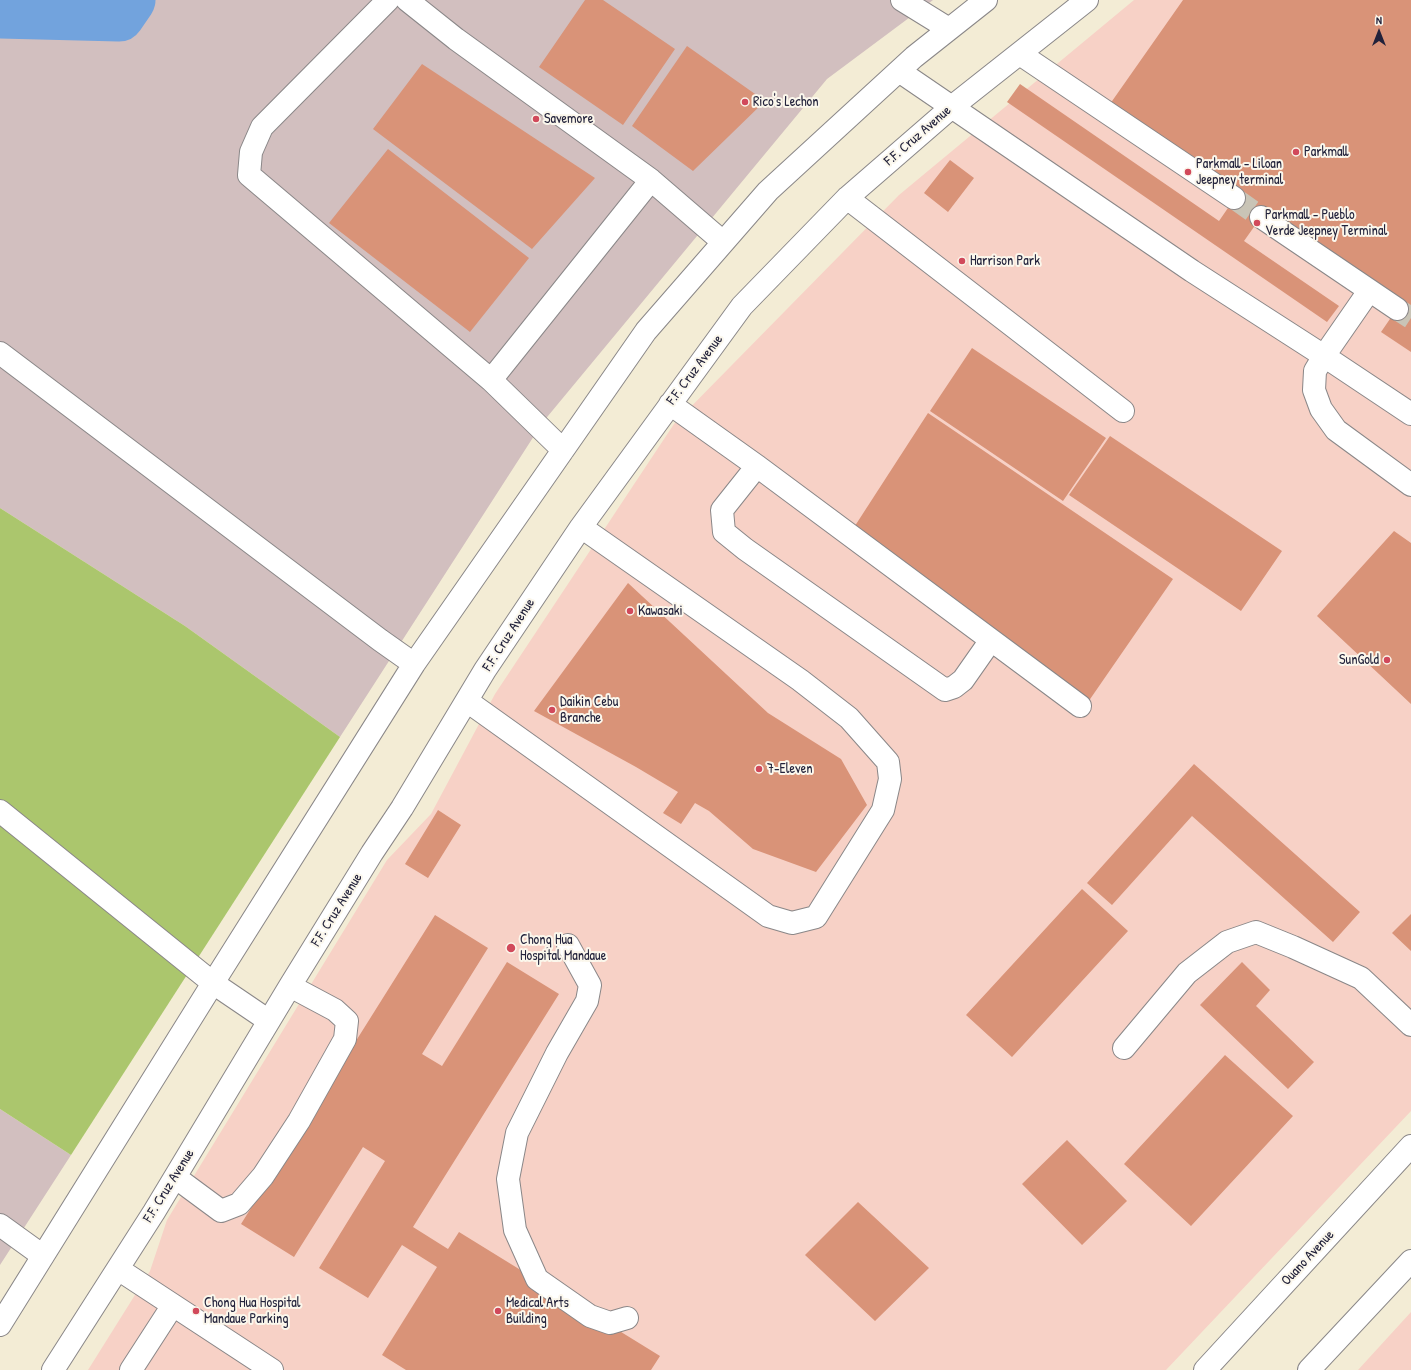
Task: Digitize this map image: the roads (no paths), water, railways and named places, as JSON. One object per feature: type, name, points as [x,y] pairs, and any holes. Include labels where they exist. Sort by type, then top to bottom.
[{"type":"main road","points":[[388,0],[262,127],[251,152],[249,175],[491,380],[563,450]]},
{"type":"main road","points":[[407,0],[456,40],[651,180],[723,242]]},
{"type":"main road","points":[[902,0],[949,29]]},
{"type":"main road","points":[[0,1325],[212,983],[414,664],[646,331],[768,191],[914,57],[986,0]]},
{"type":"main road","name":"F.F. Cruz Avenue","points":[[53,1370],[175,1177],[290,986],[485,670],[581,526],[742,306],[847,198],[952,106],[1087,0]]},
{"type":"main road","points":[[1020,54],[1234,198]]},
{"type":"main road","points":[[899,71],[1192,271],[1411,414]]},
{"type":"main road","points":[[491,380],[651,180]]},
{"type":"main road","points":[[847,198],[1123,411]]},
{"type":"main road","points":[[1261,217],[1368,291],[1397,309]]},
{"type":"main road","points":[[1368,291],[1315,371],[1314,390],[1321,409],[1336,430],[1411,485]]},
{"type":"main road","points":[[0,352],[373,635],[414,664]]},
{"type":"main road","points":[[670,404],[757,466],[1080,706]]},
{"type":"main road","points":[[757,466],[722,510],[724,532],[745,549],[945,690],[954,687],[963,680],[991,640]]},
{"type":"main road","points":[[466,701],[768,916],[792,923],[816,917],[882,810],[890,779],[888,762],[849,718],[800,680],[581,526]]},
{"type":"main road","points":[[0,811],[212,983],[269,1021]]},
{"type":"main road","points":[[1124,1048],[1187,974],[1227,942],[1256,932],[1361,978],[1411,1025]]},
{"type":"main road","points":[[568,945],[590,985],[587,1001],[557,1053],[517,1133],[508,1179],[515,1230],[537,1279],[590,1316],[610,1323],[627,1318]]},
{"type":"main road","points":[[175,1177],[221,1211],[239,1204],[263,1176],[299,1121],[345,1039],[347,1021],[335,1010],[290,986]]},
{"type":"main road","name":"Ouano Avenue","points":[[1205,1370],[1411,1146]]},
{"type":"main road","points":[[0,1225],[43,1256]]},
{"type":"main road","points":[[1308,1370],[1411,1261]]},
{"type":"main road","points":[[118,1269],[272,1370]]},
{"type":"main road","points":[[131,1370],[173,1305]]},
{"type":"waterway","points":[[0,13],[119,16],[130,0]]},
{"type":"tunnel","points":[[1234,198],[1261,217]]},
{"type":"tunnel","points":[[1397,309],[1411,318]]},
{"type":"place","name":"Rico's Lechon","points":[[745,102]]},
{"type":"place","name":"Savemore","points":[[536,119]]},
{"type":"place","name":"Parkmall","points":[[1296,152]]},
{"type":"place","name":"Parkmall - Liloan Jeepney terminal","points":[[1188,172]]},
{"type":"place","name":"Parkmall - Pueblo Verde Jeepney Terminal","points":[[1257,223]]},
{"type":"place","name":"Harrison Park","points":[[962,261]]},
{"type":"place","name":"Kawasaki","points":[[630,611]]},
{"type":"place","name":"SunGold","points":[[1387,660]]},
{"type":"place","name":"Daikin Cebu Branche","points":[[552,710]]},
{"type":"place","name":"7-Eleven","points":[[759,769]]},
{"type":"place","name":"Chong Hua Hospital Mandaue","points":[[511,948]]},
{"type":"place","name":"Chong Hua Hospital Mandaue Parking","points":[[196,1311]]},
{"type":"place","name":"Medical Arts Building","points":[[498,1311]]}]
